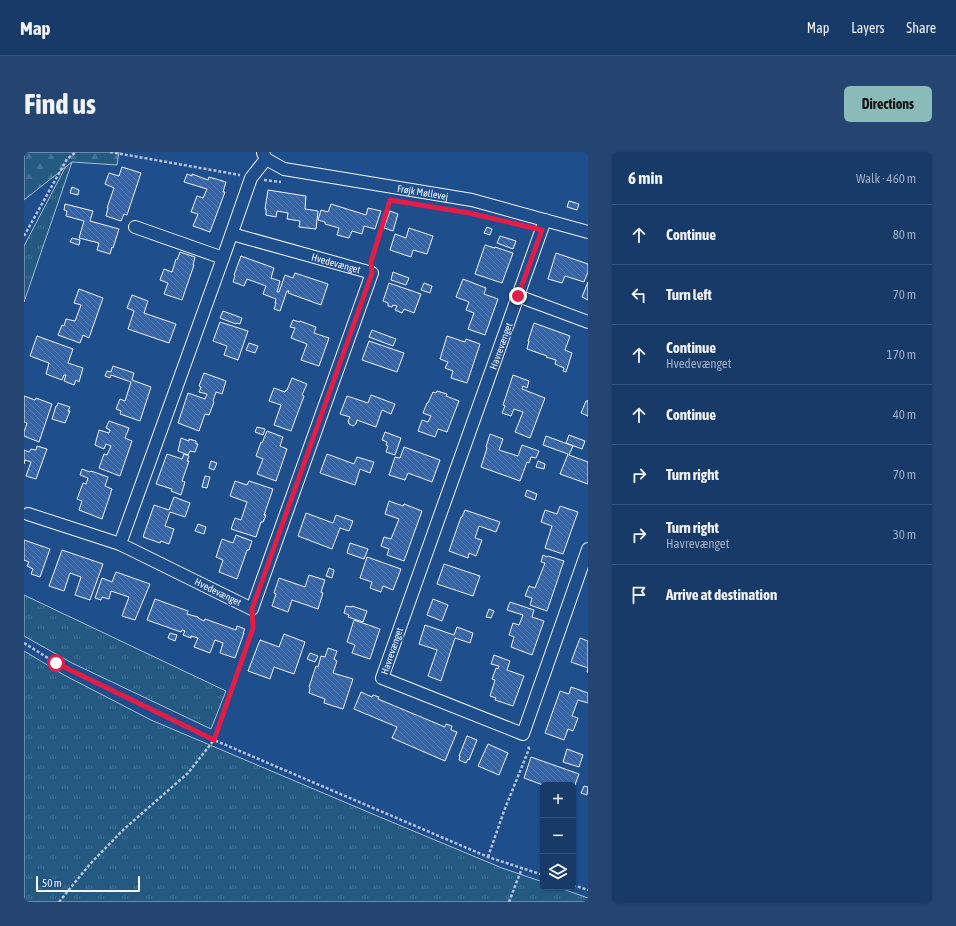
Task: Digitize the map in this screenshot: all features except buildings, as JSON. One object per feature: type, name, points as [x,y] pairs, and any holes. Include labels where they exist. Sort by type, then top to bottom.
[{"type":"street","points":[[120,544],[251,178],[264,156]]},
{"type":"street","name":"Frøjk Møllevej","points":[[264,156],[284,169],[472,200],[588,232]]},
{"type":"street","name":"Havrevænget","points":[[522,734],[382,678],[545,220]]},
{"type":"street","points":[[135,227],[223,258]]},
{"type":"street","name":"Hvedevænget","points":[[28,514],[120,544],[252,609],[372,273],[232,234]]},
{"type":"street","points":[[518,296],[588,322]]},
{"type":"street","points":[[522,734],[588,549]]},
{"type":"path","points":[[24,236],[67,159],[76,152]]},
{"type":"path","points":[[110,152],[282,183]]},
{"type":"path","points":[[372,273],[371,262],[390,200],[383,199]]},
{"type":"path","points":[[59,902],[90,864],[123,830],[188,773],[214,740],[253,628],[252,609]]},
{"type":"path","points":[[24,643],[56,663],[214,740],[488,857],[540,874]]},
{"type":"path","points":[[488,857],[504,811],[529,749],[522,734]]},
{"type":"path","points":[[508,902],[522,868]]},
{"type":"path","points":[[576,886],[588,890]]},
{"type":"green space","points":[[24,152],[119,152],[117,165],[72,162],[24,200]]},
{"type":"green space","points":[[72,162],[24,302],[24,246],[66,166]]},
{"type":"green space","points":[[24,595],[226,691],[211,729],[72,663],[24,636]]},
{"type":"green space","points":[[24,651],[64,675],[151,720],[502,868],[540,881],[540,890],[565,890],[588,898],[588,902],[24,902]]},
{"type":"route","points":[[56,663],[214,740],[253,628],[252,609],[372,273],[371,262],[390,200],[469,213],[542,230],[518,296]]}]
